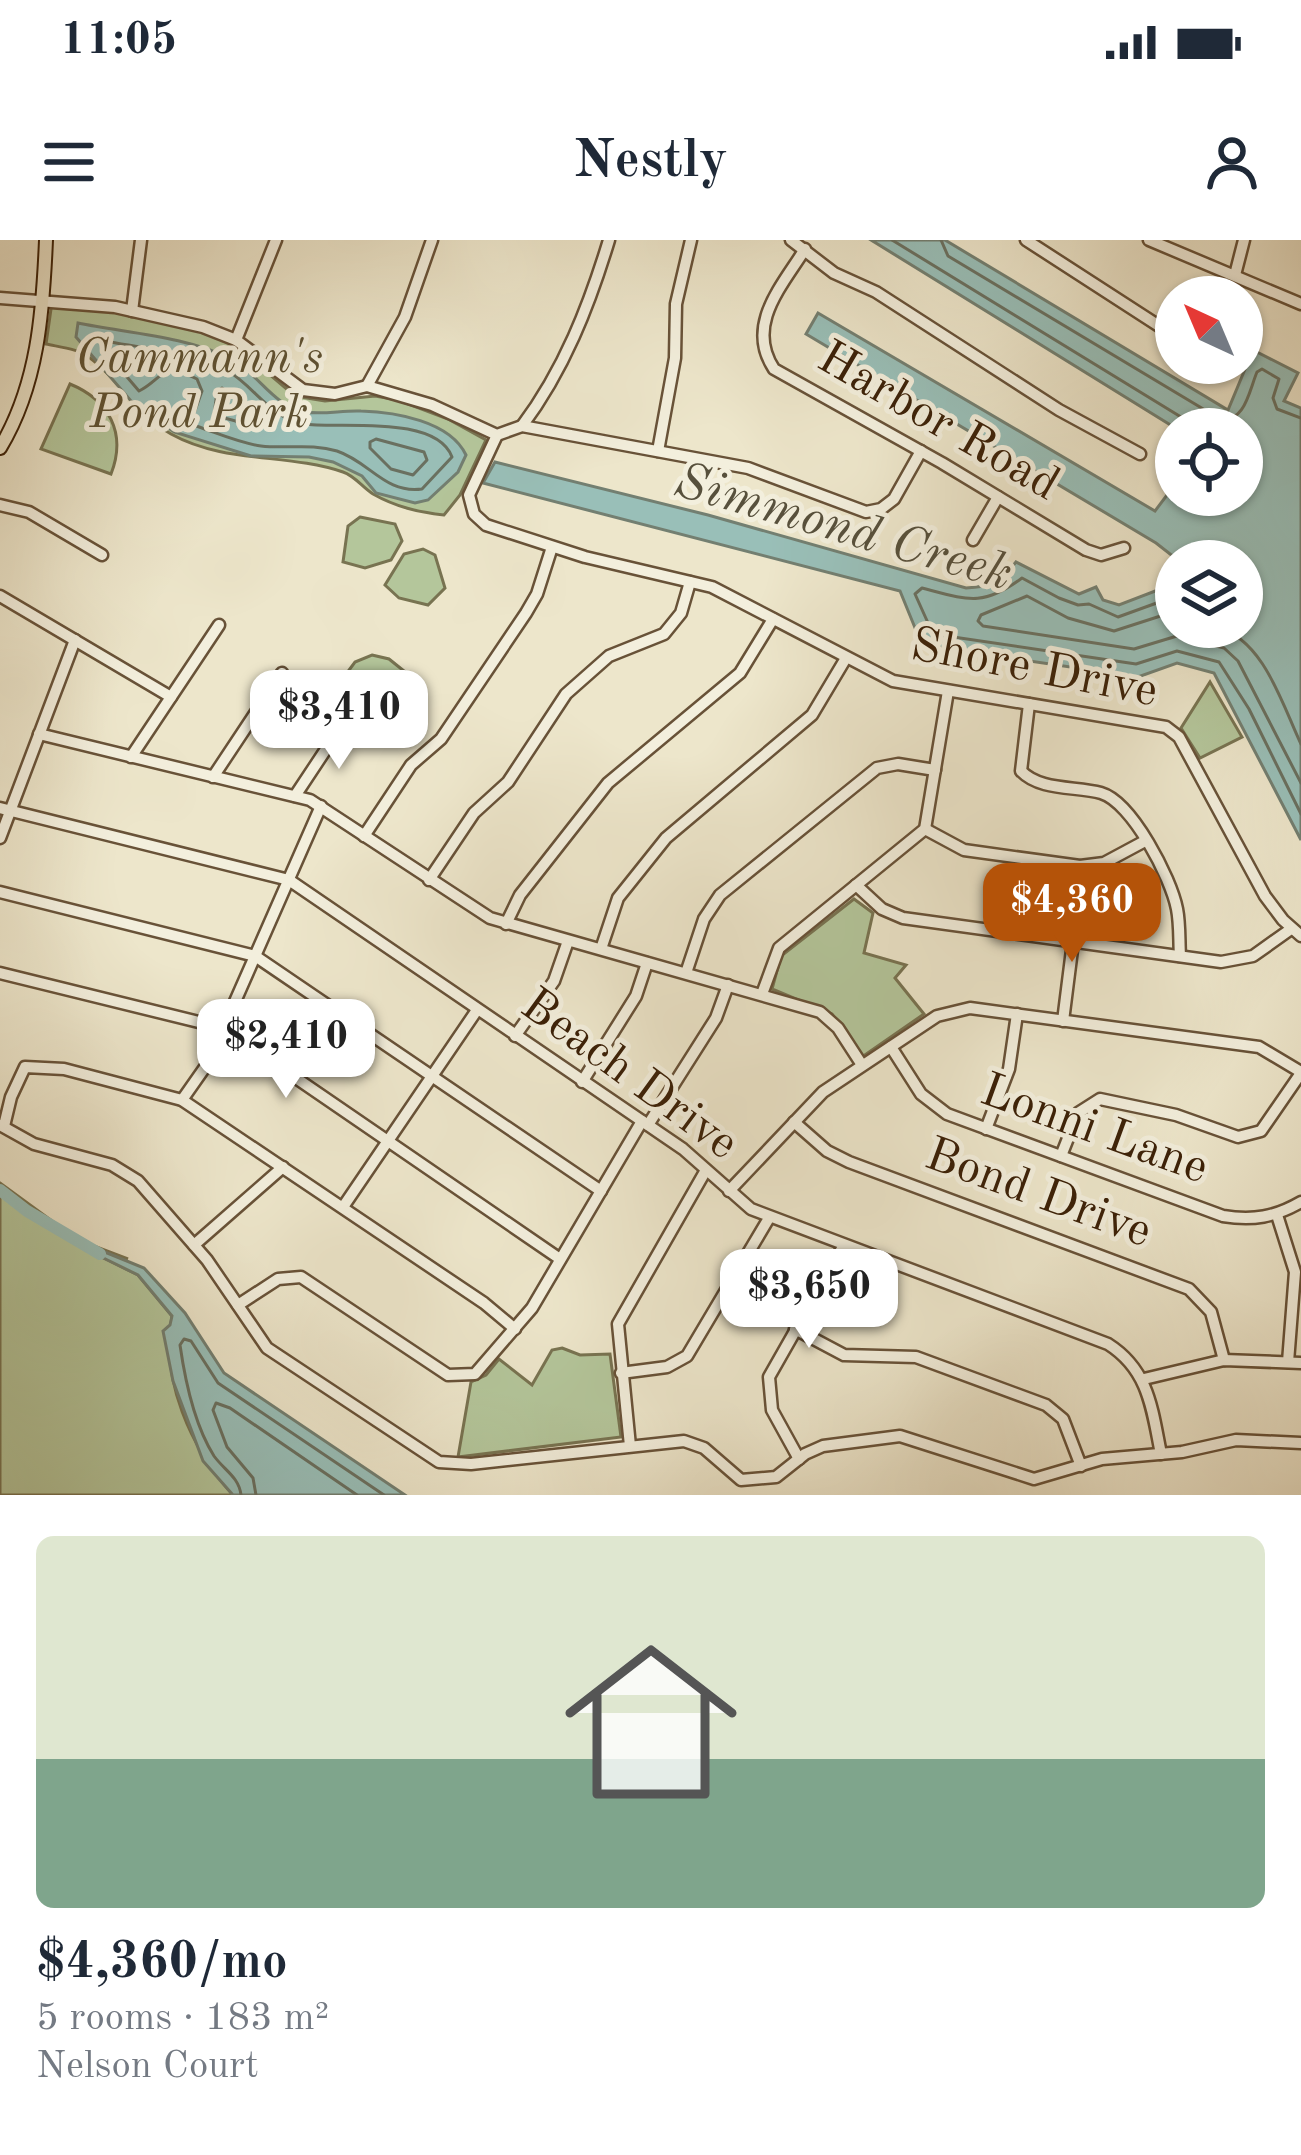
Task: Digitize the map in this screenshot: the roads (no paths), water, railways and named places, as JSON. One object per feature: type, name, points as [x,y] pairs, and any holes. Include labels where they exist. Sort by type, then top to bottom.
[{"type":"main road","points":[[0,448],[26,392],[46,240]]},
{"type":"street","points":[[132,311],[141,240]]},
{"type":"street","points":[[236,340],[276,240]]},
{"type":"street","points":[[367,386],[405,317],[432,240]]},
{"type":"street","points":[[522,426],[571,345],[609,240]]},
{"type":"street","points":[[658,451],[675,358],[676,304],[691,240]]},
{"type":"street","points":[[791,240],[834,273],[876,292],[1059,410],[1140,454]]},
{"type":"street","points":[[1026,240],[1155,323]]},
{"type":"street","points":[[1158,242],[1235,275],[1244,240]]},
{"type":"street","name":"Harbor Road","points":[[805,248],[763,322],[761,339],[769,361],[786,378],[1095,554],[1124,548]]},
{"type":"street","points":[[1263,288],[1301,304]]},
{"type":"street","points":[[0,298],[132,311],[236,340],[303,390],[335,394],[367,386],[432,405],[497,435],[522,426],[748,468],[866,512],[894,500],[921,452]]},
{"type":"street","name":"Shore Drive","points":[[497,435],[470,487],[473,514],[486,525],[723,592],[893,681],[1154,723],[1174,732],[1265,896],[1296,932]]},
{"type":"street","points":[[973,540],[998,497]]},
{"type":"street","points":[[0,505],[29,512],[102,555]]},
{"type":"street","points":[[364,836],[411,765],[441,739],[526,613],[552,547]]},
{"type":"street","points":[[429,880],[474,813],[508,782],[566,694],[609,656],[664,634],[681,613],[691,583]]},
{"type":"street","points":[[0,613],[3,597],[171,698]]},
{"type":"street","points":[[506,924],[520,896],[608,783],[740,673],[773,619]]},
{"type":"street","points":[[131,757],[219,625]]},
{"type":"street","points":[[0,838],[5,809],[75,640]]},
{"type":"street","points":[[601,949],[618,898],[666,838],[812,716],[846,658]]},
{"type":"street","points":[[213,777],[282,673]]},
{"type":"street","points":[[762,994],[779,948],[925,830],[948,691]]},
{"type":"street","points":[[1029,704],[1019,764],[1024,776],[1114,799],[1128,812],[1177,904],[1180,956]]},
{"type":"street","points":[[295,796],[344,722]]},
{"type":"street","points":[[39,734],[321,806],[478,913],[826,1016],[862,1065]]},
{"type":"street","points":[[686,974],[704,919],[734,881],[877,768],[898,764],[935,770]]},
{"type":"street","points":[[182,1100],[203,1072],[321,806]]},
{"type":"street","name":"Beach Drive","points":[[5,809],[289,880],[645,1123],[769,1218],[1108,1344],[1125,1354],[1144,1379]]},
{"type":"street","points":[[925,830],[964,850],[1080,866],[1104,863],[1145,841]]},
{"type":"street","points":[[856,886],[903,918],[1221,962],[1241,960],[1296,932]]},
{"type":"street","points":[[0,892],[255,956],[601,1191]]},
{"type":"street","points":[[515,1036],[554,981],[568,941]]},
{"type":"street","points":[[1063,1021],[1073,942]]},
{"type":"street","points":[[582,1082],[636,997],[647,963]]},
{"type":"street","points":[[0,973],[223,1028],[560,1258]]},
{"type":"street","points":[[238,1305],[278,1279],[301,1277],[441,1371],[459,1377],[482,1369],[515,1329],[716,1018],[728,985]]},
{"type":"street","points":[[729,1191],[823,1092],[954,1009],[1258,1048],[1301,1072],[1261,1131],[1251,1137],[1238,1138],[1176,1115],[1100,1099],[1078,1113],[1061,1156]]},
{"type":"street","points":[[343,1207],[477,1010]]},
{"type":"street","points":[[986,1129],[1009,1069],[1017,1014]]},
{"type":"street","name":"Lonni Lane","points":[[891,1047],[929,1102],[986,1129],[1223,1216],[1277,1215],[1301,1202]]},
{"type":"street","points":[[515,1329],[182,1100],[64,1070],[25,1067],[2,1126],[34,1144],[123,1170],[194,1245],[272,1352],[440,1462],[471,1464],[674,1441],[694,1444],[740,1485],[776,1477],[823,1446],[900,1436],[1034,1479],[1102,1459],[1236,1440],[1301,1444]]},
{"type":"street","name":"Bond Drive","points":[[794,1122],[827,1151],[849,1162],[1189,1289],[1211,1312],[1224,1360]]},
{"type":"street","points":[[194,1245],[283,1166]]},
{"type":"street","points":[[630,1446],[617,1338],[621,1314],[706,1170]]},
{"type":"street","points":[[1161,1454],[1144,1379],[1224,1360],[1295,1363],[1295,1272],[1277,1215]]},
{"type":"street","points":[[621,1373],[667,1367],[687,1356],[769,1218]]},
{"type":"street","points":[[799,1459],[772,1410],[768,1387],[774,1364],[844,1246]]},
{"type":"street","points":[[795,1329],[844,1355],[916,1358],[1046,1405],[1064,1419],[1081,1466]]},
{"type":"street","points":[[1034,1479],[1034,1495]]},
{"type":"water","points":[[871,240],[945,240],[1155,366],[1155,384],[1185,384],[1225,408],[1155,408],[1155,415]]},
{"type":"water","points":[[818,313],[1155,511],[1155,516],[1263,516],[1263,408],[1229,408],[1239,384],[1263,384],[1263,355],[1298,373],[1284,401],[1301,408],[1301,840],[1214,673],[1177,663],[1138,677],[922,645],[900,591],[483,483],[495,462],[708,515],[966,588],[994,582],[1016,562],[1079,594],[1096,587],[1103,600],[1119,605],[1155,591],[1155,648],[1263,648],[1263,540],[1155,542],[806,334]]},
{"type":"water","name":"Cammann's Pond Park","points":[[78,323],[213,351],[241,365],[294,409],[375,412],[435,426],[466,455],[458,472],[428,500],[415,503],[376,493],[362,476],[333,462],[251,456],[174,432],[131,401],[76,337]]},
{"type":"water","points":[[95,1248],[144,1268],[185,1313],[224,1373],[405,1495],[233,1495],[203,1461],[173,1381],[163,1331],[172,1316],[138,1275],[85,1249]]},
{"type":"waterway","points":[[0,1190],[100,1254]]},
{"type":"water label","name":"Simmond Creek","points":[[843,529]]}]
